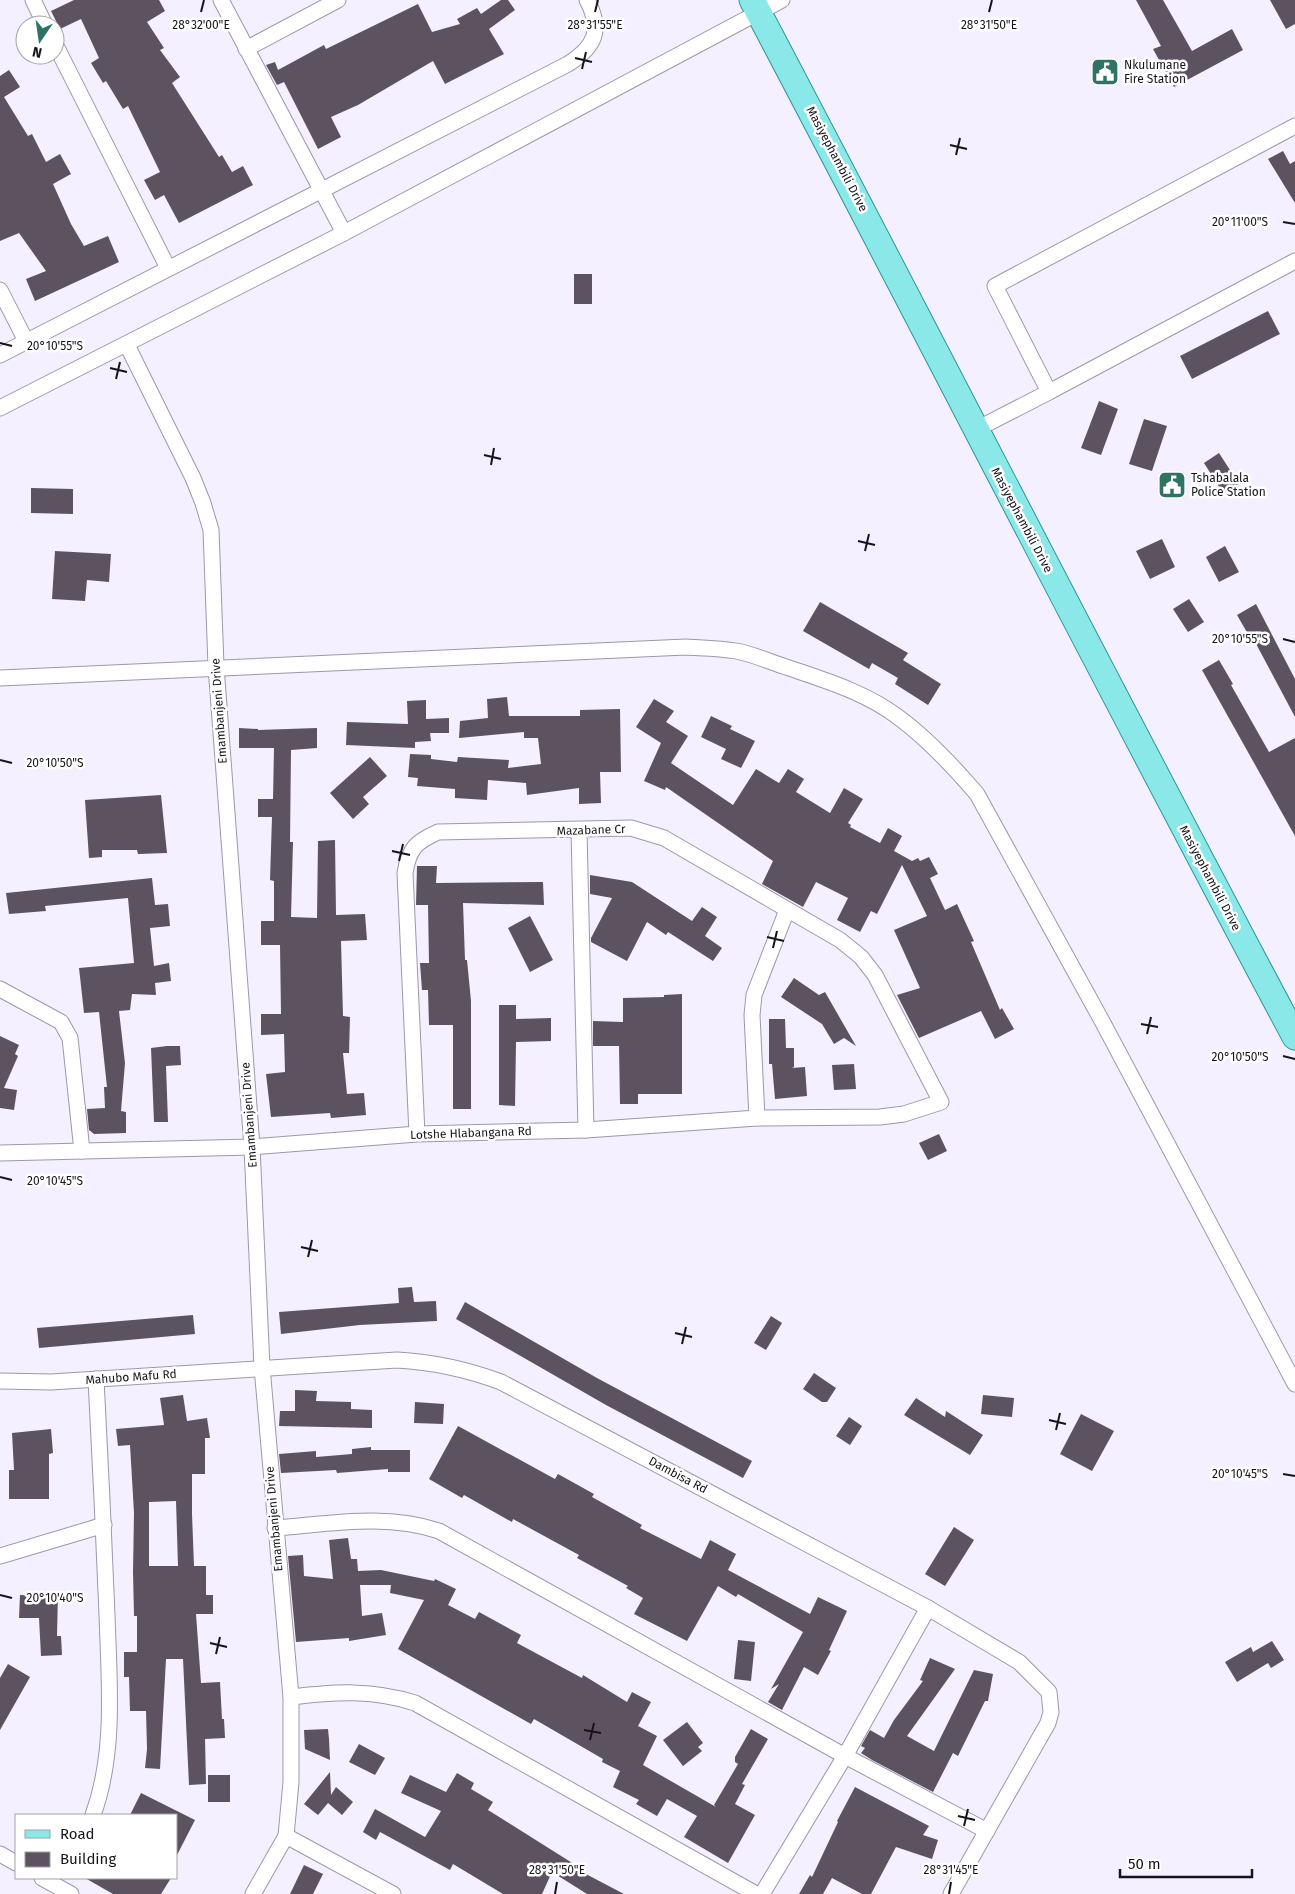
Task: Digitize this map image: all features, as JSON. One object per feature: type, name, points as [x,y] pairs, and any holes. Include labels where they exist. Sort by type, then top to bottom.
[{"type":"main road","name":"Masiyephambili Drive","points":[[756,6],[853,189],[975,430],[1295,1037]]},
{"type":"street","points":[[33,0],[40,15]]},
{"type":"street","points":[[221,0],[344,233]]},
{"type":"street","points":[[246,48],[338,0]]},
{"type":"street","points":[[0,355],[580,57],[590,48],[595,37],[596,22],[587,0]]},
{"type":"street","points":[[0,408],[344,233],[756,6],[782,0]]},
{"type":"street","points":[[65,64],[168,268]]},
{"type":"street","points":[[1049,392],[995,286],[1295,126]]},
{"type":"street","points":[[975,430],[1295,261]]},
{"type":"street","points":[[0,290],[26,342]]},
{"type":"street","name":"Emambanjeni Drive","points":[[127,345],[193,478],[211,530],[216,666],[252,1147],[262,1367],[291,1697],[290,1782],[286,1836],[253,1894]]},
{"type":"street","points":[[0,678],[216,666],[695,648],[735,651],[751,655],[842,686],[896,716],[934,747],[977,794],[1102,1021],[1295,1384]]},
{"type":"street","name":"Mazabane Cr","points":[[417,1134],[405,872],[408,857],[414,845],[438,832],[632,828],[647,831],[664,838],[840,940],[861,957],[886,995],[941,1102]]},
{"type":"street","points":[[579,830],[586,1130]]},
{"type":"street","points":[[757,1118],[752,1015],[754,995],[787,910]]},
{"type":"street","points":[[0,989],[61,1022],[65,1027],[70,1038],[82,1152]]},
{"type":"street","name":"Lotshe Hlabangana Rd","points":[[0,1153],[252,1147],[417,1134],[586,1130],[757,1118],[880,1117],[904,1114],[941,1102]]},
{"type":"street","name":"Dambisa Rd","points":[[262,1367],[397,1360],[420,1361],[468,1370],[501,1382],[928,1608],[1019,1662],[1037,1678],[1048,1692],[1052,1702],[1048,1723],[987,1831]]},
{"type":"street","name":"Mahubo Mafu Rd","points":[[0,1381],[51,1382],[262,1367]]},
{"type":"street","points":[[93,1814],[102,1791],[108,1739],[109,1676],[104,1525],[96,1379]]},
{"type":"street","points":[[275,1528],[392,1521],[419,1524],[439,1531],[845,1756],[987,1831],[951,1894]]},
{"type":"street","points":[[0,1556],[104,1525]]},
{"type":"street","points":[[762,1894],[845,1756],[928,1608]]},
{"type":"street","points":[[291,1697],[368,1692],[394,1696],[415,1703],[756,1894]]},
{"type":"street","points":[[286,1836],[393,1894]]},
{"type":"street","points":[[0,1854],[15,1863]]},
{"type":"street","points":[[45,1879],[65,1886]]},
{"type":"building","points":[[74,0],[159,0],[165,11],[147,22],[164,48],[160,50],[180,77],[172,83],[219,157],[222,155],[232,172],[243,166],[253,185],[179,223],[164,195],[155,200],[144,180],[160,172],[128,106],[123,109],[106,81],[103,83],[91,63],[99,58],[81,19],[65,27],[65,15],[53,15],[51,11]]},
{"type":"building","points":[[501,0],[508,0],[515,10],[489,29],[504,54],[445,84],[433,61],[358,105],[331,117],[341,137],[318,149],[284,82],[277,85],[266,65],[275,62],[278,70],[324,45],[326,49],[418,4],[432,32],[460,24],[457,19],[477,8],[481,14]]},
{"type":"building","points":[[1136,0],[1163,0],[1192,51],[1232,29],[1243,50],[1174,87],[1153,49],[1161,46]]},
{"type":"building","points":[[1270,0],[1295,0],[1295,24],[1286,29]]},
{"type":"building","points":[[9,70],[20,87],[4,97],[28,136],[32,134],[46,162],[60,154],[71,174],[53,184],[71,224],[84,246],[108,236],[119,262],[35,301],[26,279],[46,271],[19,233],[0,241],[0,76]]},
{"type":"building","points":[[1283,151],[1290,164],[1295,161],[1295,203],[1268,159]]},
{"type":"building","points":[[574,274],[592,274],[592,304],[574,304]]},
{"type":"building","points":[[1268,311],[1280,334],[1192,379],[1180,356]]},
{"type":"building","points":[[1099,401],[1118,409],[1101,455],[1081,448]]},
{"type":"building","points":[[1144,419],[1167,426],[1152,471],[1129,464]]},
{"type":"building","points":[[1219,453],[1239,484],[1223,493],[1204,463]]},
{"type":"building","points":[[31,488],[73,489],[73,514],[31,513]]},
{"type":"building","points":[[1162,539],[1175,567],[1150,579],[1136,551]]},
{"type":"building","points":[[1225,546],[1239,572],[1219,582],[1206,557]]},
{"type":"building","points":[[55,551],[111,554],[109,582],[87,580],[85,601],[52,599]]},
{"type":"building","points":[[1189,599],[1204,622],[1188,632],[1173,609]]},
{"type":"building","points":[[820,602],[908,653],[903,660],[941,684],[928,705],[895,684],[898,678],[872,663],[869,669],[803,631]]},
{"type":"building","points":[[1256,604],[1295,679],[1295,717],[1254,640],[1252,641],[1237,615]]},
{"type":"building","points":[[1219,660],[1269,752],[1295,738],[1295,836],[1202,670]]},
{"type":"building","points":[[507,697],[509,716],[580,716],[580,710],[620,709],[621,772],[600,772],[601,803],[579,804],[579,788],[527,795],[526,783],[488,780],[487,800],[455,798],[455,789],[417,786],[418,778],[408,777],[410,754],[431,755],[431,759],[457,762],[458,757],[509,760],[508,768],[541,764],[538,738],[524,738],[524,732],[459,738],[460,721],[488,718],[487,699]]},
{"type":"building","points":[[654,699],[674,711],[666,722],[688,736],[671,763],[733,805],[756,769],[779,783],[788,769],[804,779],[796,792],[830,813],[844,788],[863,799],[848,823],[851,825],[850,827],[880,843],[888,828],[902,836],[894,851],[912,861],[918,858],[920,861],[929,857],[938,874],[930,878],[945,910],[957,904],[974,941],[971,942],[1000,1010],[1002,1008],[1014,1029],[995,1039],[981,1011],[919,1038],[897,995],[920,988],[894,930],[927,916],[902,865],[877,914],[871,911],[860,932],[837,920],[848,898],[816,882],[803,907],[762,884],[773,861],[666,787],[665,790],[644,781],[661,743],[636,727]]},
{"type":"building","points":[[426,700],[426,719],[449,718],[449,733],[430,733],[431,741],[415,742],[415,748],[346,745],[347,722],[408,724],[407,701]]},
{"type":"building","points":[[711,716],[732,726],[730,729],[755,741],[741,768],[721,759],[726,749],[701,737]]},
{"type":"building","points":[[239,728],[258,730],[317,728],[317,748],[291,750],[290,842],[293,842],[291,917],[317,918],[318,841],[335,840],[336,915],[365,914],[367,940],[341,941],[343,1016],[350,1017],[349,1053],[343,1053],[347,1094],[364,1093],[366,1115],[331,1118],[330,1113],[271,1117],[266,1074],[285,1072],[284,1034],[261,1035],[261,1014],[281,1014],[280,945],[261,945],[261,921],[274,921],[274,881],[270,880],[272,817],[258,817],[258,799],[273,799],[274,748],[239,748]]},
{"type":"building","points":[[370,757],[387,776],[363,797],[369,804],[353,819],[330,793]]},
{"type":"building","points":[[161,795],[167,853],[138,854],[137,850],[102,850],[102,857],[89,858],[85,800]]},
{"type":"building","points":[[417,866],[437,866],[436,883],[543,882],[544,905],[463,903],[465,960],[467,960],[471,1001],[471,1109],[453,1109],[453,1025],[429,1025],[428,990],[422,990],[420,963],[429,963],[428,905],[416,905]]},
{"type":"building","points":[[590,875],[632,882],[692,921],[702,907],[717,917],[705,936],[722,948],[713,961],[668,932],[666,935],[647,922],[627,961],[591,942],[591,938],[612,898],[590,894]]},
{"type":"building","points":[[152,878],[155,905],[168,904],[170,926],[150,928],[154,966],[169,963],[171,981],[155,983],[156,995],[132,994],[130,1010],[119,1011],[125,1063],[121,1111],[126,1112],[126,1133],[94,1134],[89,1130],[87,1109],[105,1108],[104,1087],[107,1087],[99,1012],[84,1013],[79,968],[134,963],[128,898],[45,906],[46,911],[9,914],[6,893]]},
{"type":"building","points":[[530,916],[553,960],[530,972],[508,928]]},
{"type":"building","points":[[794,978],[819,995],[825,992],[856,1046],[844,1038],[834,1044],[822,1024],[781,997]]},
{"type":"building","points":[[682,994],[682,1094],[638,1094],[638,1104],[620,1104],[619,1046],[593,1046],[593,1021],[623,1022],[623,998],[664,997],[664,995]]},
{"type":"building","points":[[499,1005],[516,1005],[516,1019],[551,1018],[551,1041],[516,1042],[515,1106],[499,1105]]},
{"type":"building","points":[[769,1019],[785,1019],[786,1048],[794,1048],[794,1067],[792,1068],[805,1067],[807,1096],[775,1099],[772,1064],[769,1064]]},
{"type":"building","points":[[0,1036],[19,1045],[15,1054],[18,1056],[4,1088],[17,1090],[14,1110],[0,1108]]},
{"type":"building","points":[[180,1046],[181,1065],[166,1066],[168,1122],[154,1122],[151,1048]]},
{"type":"building","points":[[854,1064],[856,1089],[834,1090],[832,1065]]},
{"type":"building","points":[[939,1134],[947,1151],[928,1160],[919,1143]]},
{"type":"building","points":[[412,1287],[414,1302],[436,1301],[437,1321],[360,1325],[281,1334],[279,1312],[399,1303],[398,1288]]},
{"type":"building","points":[[465,1302],[597,1378],[752,1461],[743,1478],[606,1405],[456,1319]]},
{"type":"building","points":[[193,1315],[195,1334],[39,1348],[37,1328]]},
{"type":"building","points":[[771,1316],[782,1323],[766,1350],[754,1343]]},
{"type":"building","points":[[814,1373],[836,1388],[827,1402],[822,1402],[803,1389]]},
{"type":"building","points":[[295,1390],[317,1391],[316,1401],[351,1402],[351,1409],[372,1410],[372,1428],[279,1426],[280,1411],[295,1411]]},
{"type":"building","points":[[183,1395],[187,1421],[207,1418],[210,1438],[205,1438],[205,1474],[192,1474],[192,1514],[194,1566],[206,1566],[206,1595],[213,1595],[213,1614],[196,1614],[201,1683],[220,1682],[225,1738],[205,1739],[206,1784],[189,1785],[183,1659],[166,1659],[160,1769],[145,1768],[147,1749],[146,1711],[130,1711],[129,1677],[124,1677],[124,1652],[137,1652],[137,1616],[134,1616],[133,1572],[134,1513],[130,1445],[118,1446],[116,1429],[164,1425],[160,1398]],"holes":[[[176,1501],[178,1566],[149,1566],[149,1502]]]},
{"type":"building","points":[[983,1395],[1014,1398],[1012,1417],[981,1414]]},
{"type":"building","points":[[916,1398],[945,1417],[946,1411],[983,1435],[970,1455],[904,1415]]},
{"type":"building","points":[[415,1402],[444,1404],[443,1424],[414,1423]]},
{"type":"building","points":[[1081,1414],[1114,1431],[1092,1471],[1060,1454]]},
{"type":"building","points":[[849,1417],[862,1426],[850,1445],[836,1436]]},
{"type":"building","points":[[458,1426],[555,1479],[558,1474],[594,1494],[592,1497],[642,1525],[640,1528],[701,1559],[710,1540],[736,1554],[728,1570],[810,1614],[818,1597],[847,1611],[829,1650],[831,1651],[818,1675],[804,1667],[782,1710],[768,1702],[779,1684],[771,1689],[803,1632],[738,1594],[736,1597],[718,1586],[687,1641],[634,1614],[643,1598],[626,1588],[628,1586],[577,1558],[579,1555],[513,1519],[512,1522],[464,1495],[462,1498],[429,1479]]},
{"type":"building","points":[[51,1429],[53,1453],[49,1454],[49,1499],[9,1499],[9,1470],[14,1470],[12,1433]]},
{"type":"building","points":[[371,1447],[371,1450],[410,1450],[410,1472],[388,1472],[388,1469],[337,1473],[336,1470],[281,1473],[279,1454],[316,1451],[316,1457],[352,1454],[352,1449]]},
{"type":"building","points":[[954,1527],[974,1540],[945,1586],[925,1574]]},
{"type":"building","points":[[348,1538],[351,1559],[357,1559],[358,1571],[381,1570],[434,1581],[435,1579],[456,1589],[448,1605],[475,1619],[479,1612],[521,1635],[517,1643],[582,1678],[583,1675],[627,1702],[632,1692],[651,1702],[638,1726],[657,1736],[643,1765],[716,1807],[714,1805],[738,1764],[735,1762],[735,1757],[751,1729],[768,1739],[742,1784],[745,1785],[735,1804],[755,1815],[728,1863],[684,1837],[697,1816],[667,1799],[657,1816],[636,1804],[639,1800],[613,1787],[620,1771],[602,1762],[603,1759],[534,1719],[531,1724],[398,1649],[424,1600],[390,1593],[391,1585],[360,1585],[362,1616],[382,1613],[386,1635],[349,1641],[349,1638],[296,1642],[288,1556],[303,1555],[304,1576],[333,1579],[329,1540]]},
{"type":"building","points":[[44,1592],[58,1593],[57,1636],[61,1636],[62,1655],[41,1656],[39,1618],[19,1618],[20,1595],[44,1596]]},
{"type":"building","points":[[738,1640],[755,1642],[751,1681],[734,1679]]},
{"type":"building","points":[[1272,1641],[1284,1660],[1271,1668],[1268,1663],[1237,1682],[1225,1662],[1251,1647],[1253,1652]]},
{"type":"building","points":[[930,1658],[955,1669],[907,1736],[934,1751],[974,1670],[993,1674],[988,1701],[985,1701],[958,1756],[953,1753],[933,1792],[861,1753],[865,1748],[861,1746],[870,1730],[884,1738],[894,1720],[923,1681],[920,1680]]},
{"type":"building","points":[[8,1664],[30,1677],[0,1730],[0,1678]]},
{"type":"building","points":[[687,1722],[703,1743],[698,1747],[702,1751],[683,1766],[663,1740]]},
{"type":"building","points":[[328,1729],[330,1760],[305,1749],[304,1730]]},
{"type":"building","points":[[359,1744],[385,1758],[375,1775],[349,1762]]},
{"type":"building","points":[[330,1772],[331,1795],[336,1787],[353,1802],[342,1815],[328,1803],[318,1815],[304,1804]]},
{"type":"building","points":[[457,1773],[474,1783],[471,1789],[493,1802],[488,1810],[585,1871],[584,1873],[624,1894],[587,1894],[552,1872],[542,1894],[503,1894],[453,1864],[450,1870],[380,1832],[376,1840],[363,1832],[375,1809],[425,1837],[441,1811],[401,1793],[410,1775],[446,1792]]},
{"type":"building","points":[[208,1775],[230,1775],[230,1802],[208,1802]]},
{"type":"building","points":[[855,1787],[929,1826],[923,1835],[938,1840],[932,1859],[896,1847],[871,1894],[862,1894],[832,1878],[823,1894],[799,1894],[810,1875],[812,1877],[837,1821]]},
{"type":"building","points":[[141,1793],[195,1820],[178,1853],[178,1814],[130,1814]]},
{"type":"building","points":[[304,1865],[323,1874],[313,1894],[290,1894]]},
{"type":"building","points":[[87,1879],[170,1879],[161,1894],[113,1894]]},
{"type":"place","name":"Nkulumane Fire Station","points":[[1105,72]]},
{"type":"place","name":"Tshabalala Police Station","points":[[1172,485]]}]
